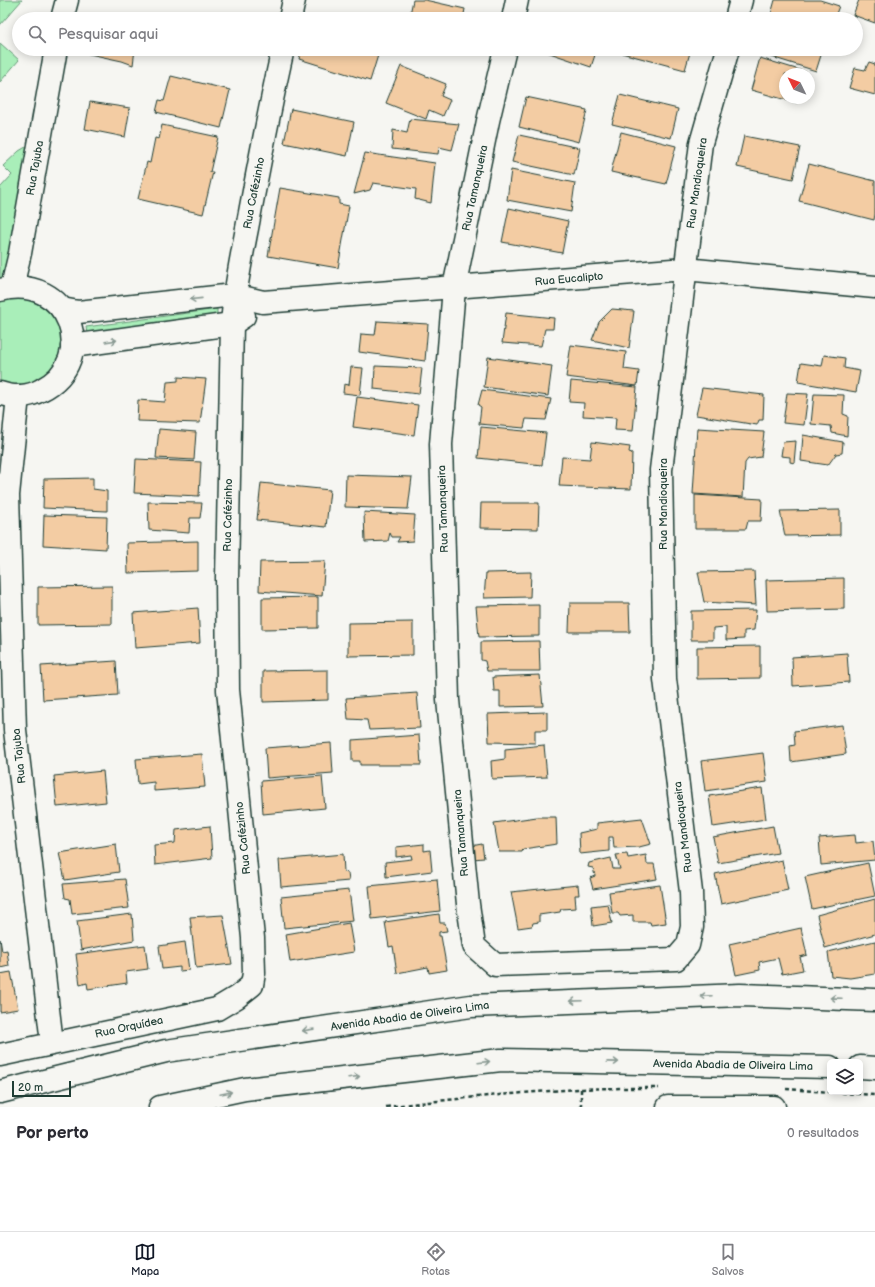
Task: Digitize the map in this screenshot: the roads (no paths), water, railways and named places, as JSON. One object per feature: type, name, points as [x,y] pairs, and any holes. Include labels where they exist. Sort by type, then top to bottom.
[{"type":"street","points":[[64,12],[67,0]]},
{"type":"street","points":[[291,12],[294,0]]},
{"type":"street","points":[[514,12],[517,0]]},
{"type":"street","points":[[738,12],[741,0]]},
{"type":"street","name":"Rua Tajuba","points":[[6,288],[20,253],[55,56]]},
{"type":"street","name":"Rua Cafézinho","points":[[252,985],[254,973],[253,938],[228,690],[227,578],[232,324],[234,295],[270,106],[281,56]]},
{"type":"street","name":"Rua Tamanqueira","points":[[495,965],[474,946],[468,904],[448,700],[441,444],[454,288],[488,121],[504,56]]},
{"type":"street","name":"Rua Mandioqueira","points":[[495,965],[676,959],[688,945],[692,927],[691,892],[665,679],[661,470],[701,143],[726,56]]},
{"type":"street","name":"Rua Eucalipto","points":[[62,309],[78,312],[234,295],[263,302],[685,270],[875,287]]},
{"type":"street","points":[[6,288],[31,288],[48,296],[62,309],[69,320],[72,333],[72,346],[69,362],[60,376],[49,387],[34,394],[9,395]]},
{"type":"street","points":[[72,346],[232,324],[263,302]]},
{"type":"street","name":"Rua Tajuba","points":[[9,395],[4,496],[15,730],[52,1043]]},
{"type":"street","name":"Rua Orquídea","points":[[0,1055],[217,1009],[237,998],[252,985]]},
{"type":"street","name":"Avenida Abadia de Oliveira Lima","points":[[0,1092],[166,1051],[471,1006],[740,994],[875,1000]]},
{"type":"street","name":"Avenida Abadia de Oliveira Lima","points":[[160,1107],[245,1090],[501,1060],[827,1067]]},
{"type":"street","points":[[863,1067],[875,1068]]},
{"type":"street","points":[[664,1098],[778,1098]]}]
